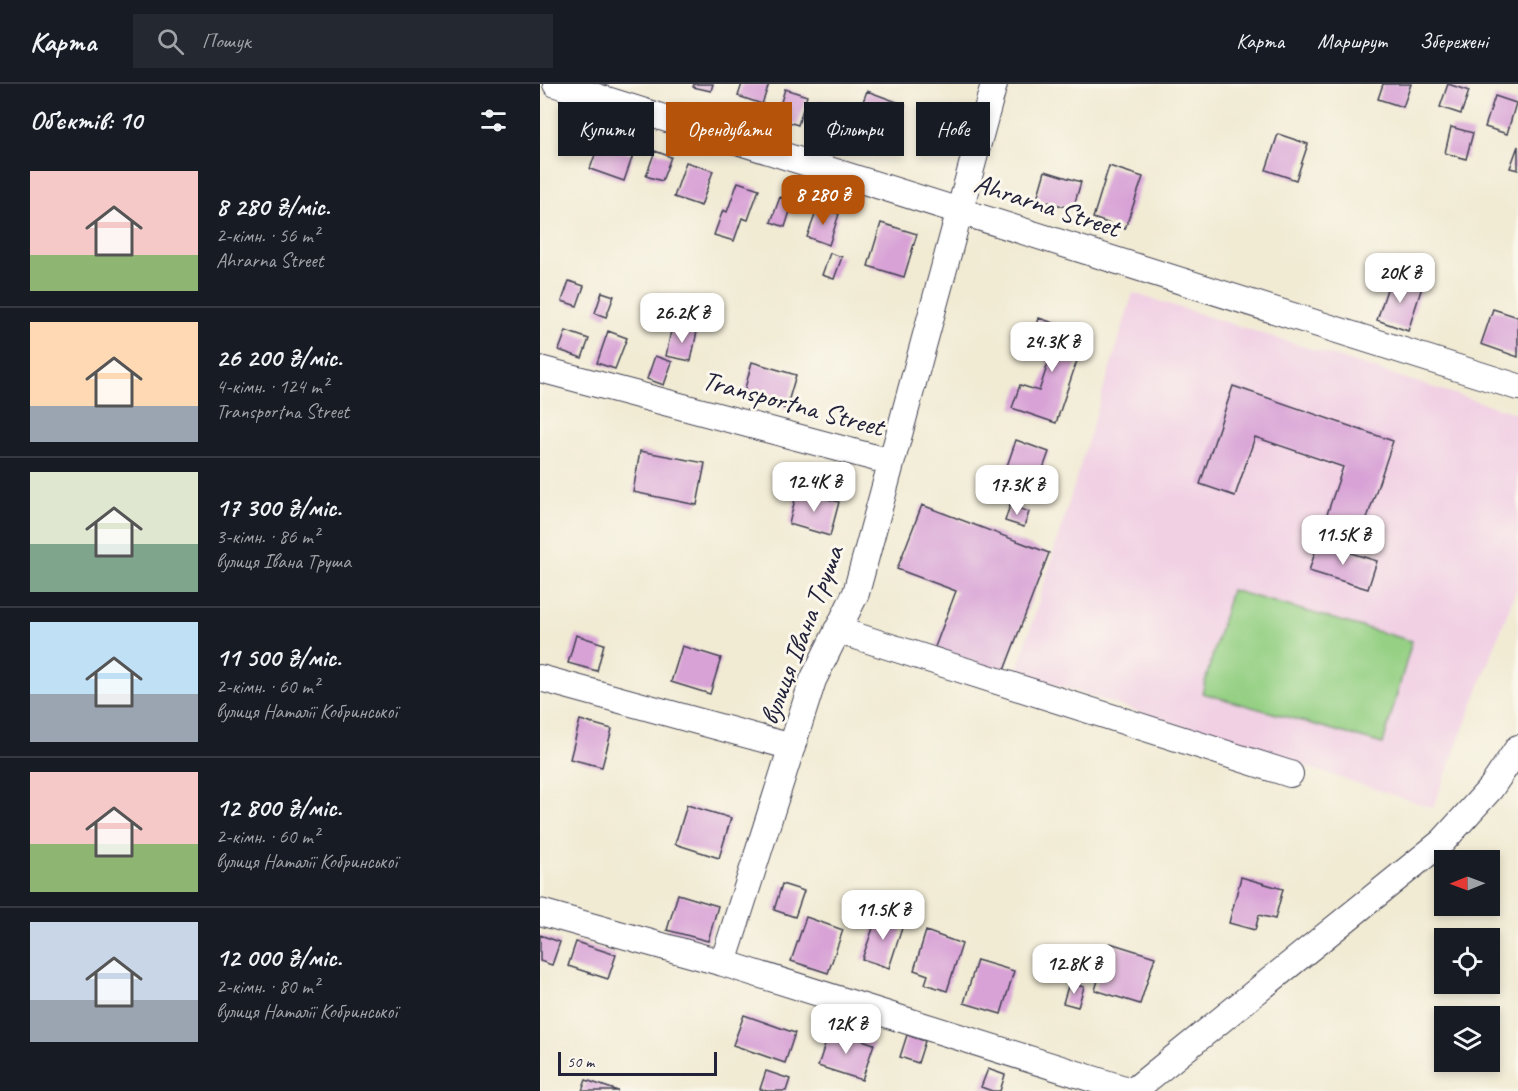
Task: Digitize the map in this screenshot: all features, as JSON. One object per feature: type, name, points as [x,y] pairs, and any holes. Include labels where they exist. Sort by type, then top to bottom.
[{"type":"street","name":"Ahrarna Street","points":[[556,84],[1518,387]]},
{"type":"street","name":"вулиця Івана Труша","points":[[723,963],[813,680],[856,593],[994,84]]},
{"type":"street","name":"Transportna Street","points":[[540,369],[891,462]]},
{"type":"street","points":[[837,630],[1290,774]]},
{"type":"street","points":[[540,678],[792,747]]},
{"type":"street","points":[[540,912],[723,963],[1132,1091],[1443,841],[1491,788],[1518,748]]},
{"type":"shaded area","points":[[1133,293],[1518,414],[1518,585],[1433,808],[1017,672]]},
{"type":"green space","points":[[1231,590],[1412,641],[1383,744],[1202,693]]},
{"type":"building","points":[[694,84],[713,84],[711,91],[693,87]]},
{"type":"building","points":[[742,84],[769,84],[763,102],[738,96]]},
{"type":"building","points":[[1383,84],[1411,84],[1403,107],[1378,99]]},
{"type":"building","points":[[1448,84],[1469,91],[1461,114],[1440,107]]},
{"type":"building","points":[[785,89],[807,96],[798,125],[792,123],[792,102],[781,102]]},
{"type":"building","points":[[867,91],[897,102],[863,102]]},
{"type":"building","points":[[1495,96],[1516,103],[1507,134],[1485,127]]},
{"type":"building","points":[[1451,127],[1473,133],[1466,159],[1445,153]]},
{"type":"building","points":[[1278,134],[1308,144],[1296,180],[1266,170]]},
{"type":"building","points":[[1518,146],[1518,170],[1510,168]]},
{"type":"building","points":[[655,151],[671,157],[662,181],[646,176]]},
{"type":"building","points":[[594,156],[633,156],[624,181],[590,169]]},
{"type":"building","points":[[686,162],[713,171],[701,206],[674,197]]},
{"type":"building","points":[[1109,166],[1143,177],[1125,229],[1093,218]]},
{"type":"building","points":[[1045,171],[1081,182],[1073,209],[1037,199]]},
{"type":"building","points":[[738,182],[759,189],[748,220],[742,218],[734,241],[714,235],[723,210],[727,212]]},
{"type":"building","points":[[780,197],[793,202],[785,227],[771,222]]},
{"type":"building","points":[[818,207],[839,214],[829,245],[807,237]]},
{"type":"building","points":[[881,223],[917,234],[904,277],[868,266]]},
{"type":"building","points":[[830,253],[842,257],[834,279],[822,275]]},
{"type":"building","points":[[1391,277],[1422,287],[1408,331],[1377,320]]},
{"type":"building","points":[[569,281],[584,286],[577,306],[562,301]]},
{"type":"building","points":[[602,292],[614,296],[606,317],[595,313]]},
{"type":"building","points":[[1493,309],[1518,317],[1518,357],[1481,344]]},
{"type":"building","points":[[1039,318],[1086,334],[1056,423],[1012,408],[1020,385],[1039,391],[1055,342],[1034,335]]},
{"type":"building","points":[[672,326],[697,331],[691,361],[666,356]]},
{"type":"building","points":[[566,331],[589,339],[582,358],[559,350]]},
{"type":"building","points":[[608,331],[627,338],[615,369],[597,363]]},
{"type":"building","points":[[655,356],[672,362],[664,385],[647,379]]},
{"type":"building","points":[[752,362],[796,375],[786,409],[743,396]]},
{"type":"building","points":[[1233,386],[1393,441],[1360,539],[1323,526],[1343,467],[1255,437],[1235,496],[1200,484]]},
{"type":"building","points":[[1016,440],[1049,452],[1040,477],[1007,466]]},
{"type":"building","points":[[640,451],[705,463],[697,505],[633,492]]},
{"type":"building","points":[[797,491],[839,502],[830,536],[789,524]]},
{"type":"building","points":[[922,505],[1049,553],[1003,673],[935,647],[956,591],[897,569]]},
{"type":"building","points":[[1010,505],[1029,512],[1024,527],[1005,521]]},
{"type":"building","points":[[1318,543],[1377,561],[1368,589],[1309,571]]},
{"type":"building","points":[[576,635],[604,644],[597,671],[568,663]]},
{"type":"building","points":[[682,646],[721,658],[710,694],[671,682]]},
{"type":"building","points":[[580,720],[612,729],[602,767],[570,759]]},
{"type":"building","points":[[687,805],[731,818],[719,858],[675,844]]},
{"type":"building","points":[[1241,877],[1283,889],[1275,919],[1259,915],[1255,930],[1229,923]]},
{"type":"building","points":[[782,884],[804,891],[795,917],[774,910]]},
{"type":"building","points":[[678,894],[718,906],[708,941],[667,930]]},
{"type":"building","points":[[878,914],[904,922],[889,968],[862,959]]},
{"type":"building","points":[[806,917],[843,930],[828,973],[791,961]]},
{"type":"building","points":[[926,931],[962,944],[947,991],[925,984],[928,975],[914,970]]},
{"type":"building","points":[[540,935],[560,942],[552,965],[540,961]]},
{"type":"building","points":[[576,942],[616,955],[608,979],[568,966]]},
{"type":"building","points":[[1110,943],[1155,957],[1140,1004],[1095,990]]},
{"type":"building","points":[[977,960],[1014,971],[1001,1014],[964,1003]]},
{"type":"building","points":[[1069,983],[1084,987],[1078,1007],[1063,1003]]},
{"type":"building","points":[[744,1015],[795,1033],[785,1063],[733,1045]]},
{"type":"building","points":[[830,1029],[874,1044],[862,1080],[818,1066]]},
{"type":"building","points":[[907,1035],[925,1041],[918,1063],[900,1057]]},
{"type":"building","points":[[988,1069],[1005,1075],[1000,1091],[981,1087]]},
{"type":"building","points":[[766,1071],[790,1079],[786,1091],[760,1089]]},
{"type":"building","points":[[586,1080],[618,1091],[582,1091]]}]
